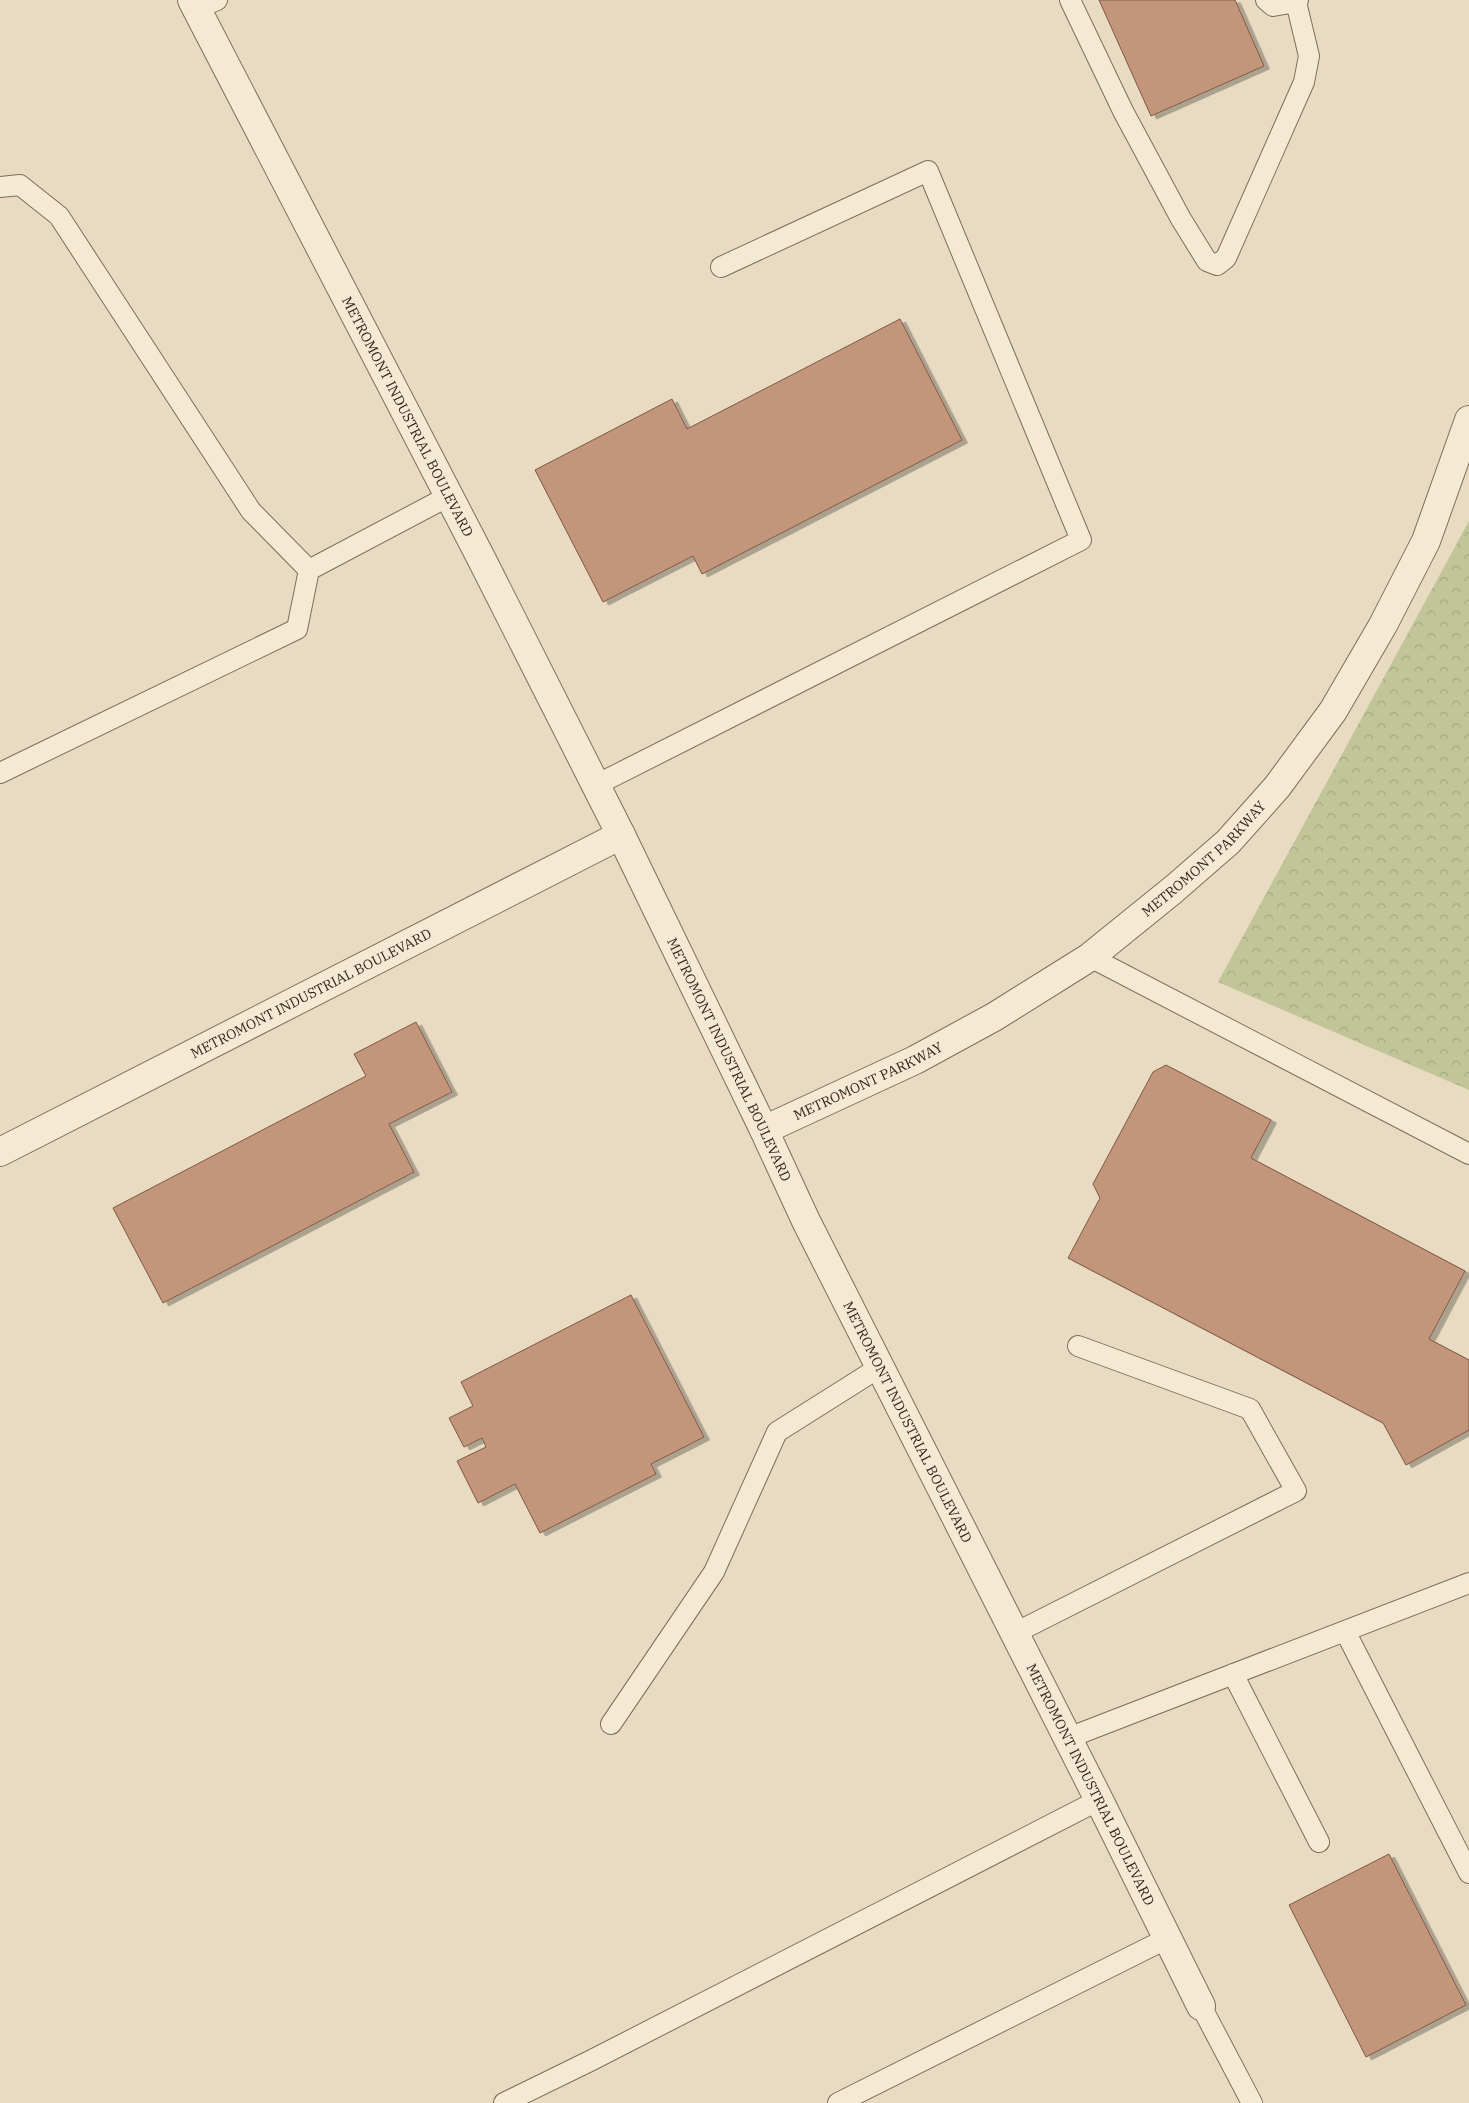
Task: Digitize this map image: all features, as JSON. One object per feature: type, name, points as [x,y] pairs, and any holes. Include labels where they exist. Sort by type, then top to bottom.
[{"type":"street","name":"METROMONT INDUSTRIAL BOULEVARD","points":[[202,3],[449,496],[622,835],[806,1221],[1068,1738],[1201,2006]]},
{"type":"street","name":"METROMONT PARKWAY","points":[[764,1130],[914,1060],[994,1017],[1090,957],[1174,889],[1228,842],[1277,786],[1332,711],[1384,625],[1426,542],[1469,420]]},
{"type":"street","name":"METROMONT INDUSTRIAL BOULEVARD","points":[[0,1152],[622,835]]},
{"type":"lane","points":[[1070,0],[1123,111],[1181,219],[1206,261],[1218,266],[1226,258],[1304,82],[1308,56],[1297,1],[1273,6],[1266,0]]},
{"type":"lane","points":[[596,785],[1081,540],[928,171],[721,267]]},
{"type":"lane","points":[[0,186],[20,185],[60,216],[251,511],[309,570]]},
{"type":"lane","points":[[309,570],[449,496]]},
{"type":"lane","points":[[0,773],[297,629],[309,570]]},
{"type":"lane","points":[[1090,957],[1469,1154]]},
{"type":"lane","points":[[1015,1633],[1296,1491],[1250,1409],[1078,1346]]},
{"type":"lane","points":[[611,1724],[714,1572],[778,1432],[880,1367]]},
{"type":"lane","points":[[1068,1738],[1469,1583]]},
{"type":"lane","points":[[1345,1631],[1469,1873]]},
{"type":"lane","points":[[1233,1674],[1319,1842]]},
{"type":"lane","points":[[504,2103],[590,2061],[1099,1800]]},
{"type":"lane","points":[[838,2103],[1168,1938]]},
{"type":"lane","points":[[1201,2006],[1252,2103]]},
{"type":"green space","points":[[1469,521],[1469,1090],[1218,982]]},
{"type":"building","points":[[1099,0],[1235,0],[1264,66],[1151,116]]},
{"type":"building","points":[[900,319],[962,440],[702,574],[693,556],[603,602],[535,470],[672,399],[687,429]]},
{"type":"building","points":[[416,1022],[452,1092],[389,1124],[414,1172],[163,1303],[113,1208],[366,1076],[354,1054]]},
{"type":"building","points":[[1166,1065],[1271,1120],[1251,1158],[1465,1271],[1429,1339],[1469,1360],[1469,1430],[1406,1465],[1383,1423],[1068,1258],[1100,1198],[1093,1184],[1153,1072]]},
{"type":"building","points":[[631,1295],[704,1437],[651,1464],[656,1474],[540,1533],[515,1484],[478,1503],[457,1461],[486,1447],[482,1438],[464,1447],[449,1418],[473,1406],[461,1382]]},
{"type":"building","points":[[1389,1854],[1466,2005],[1366,2057],[1289,1905]]}]
